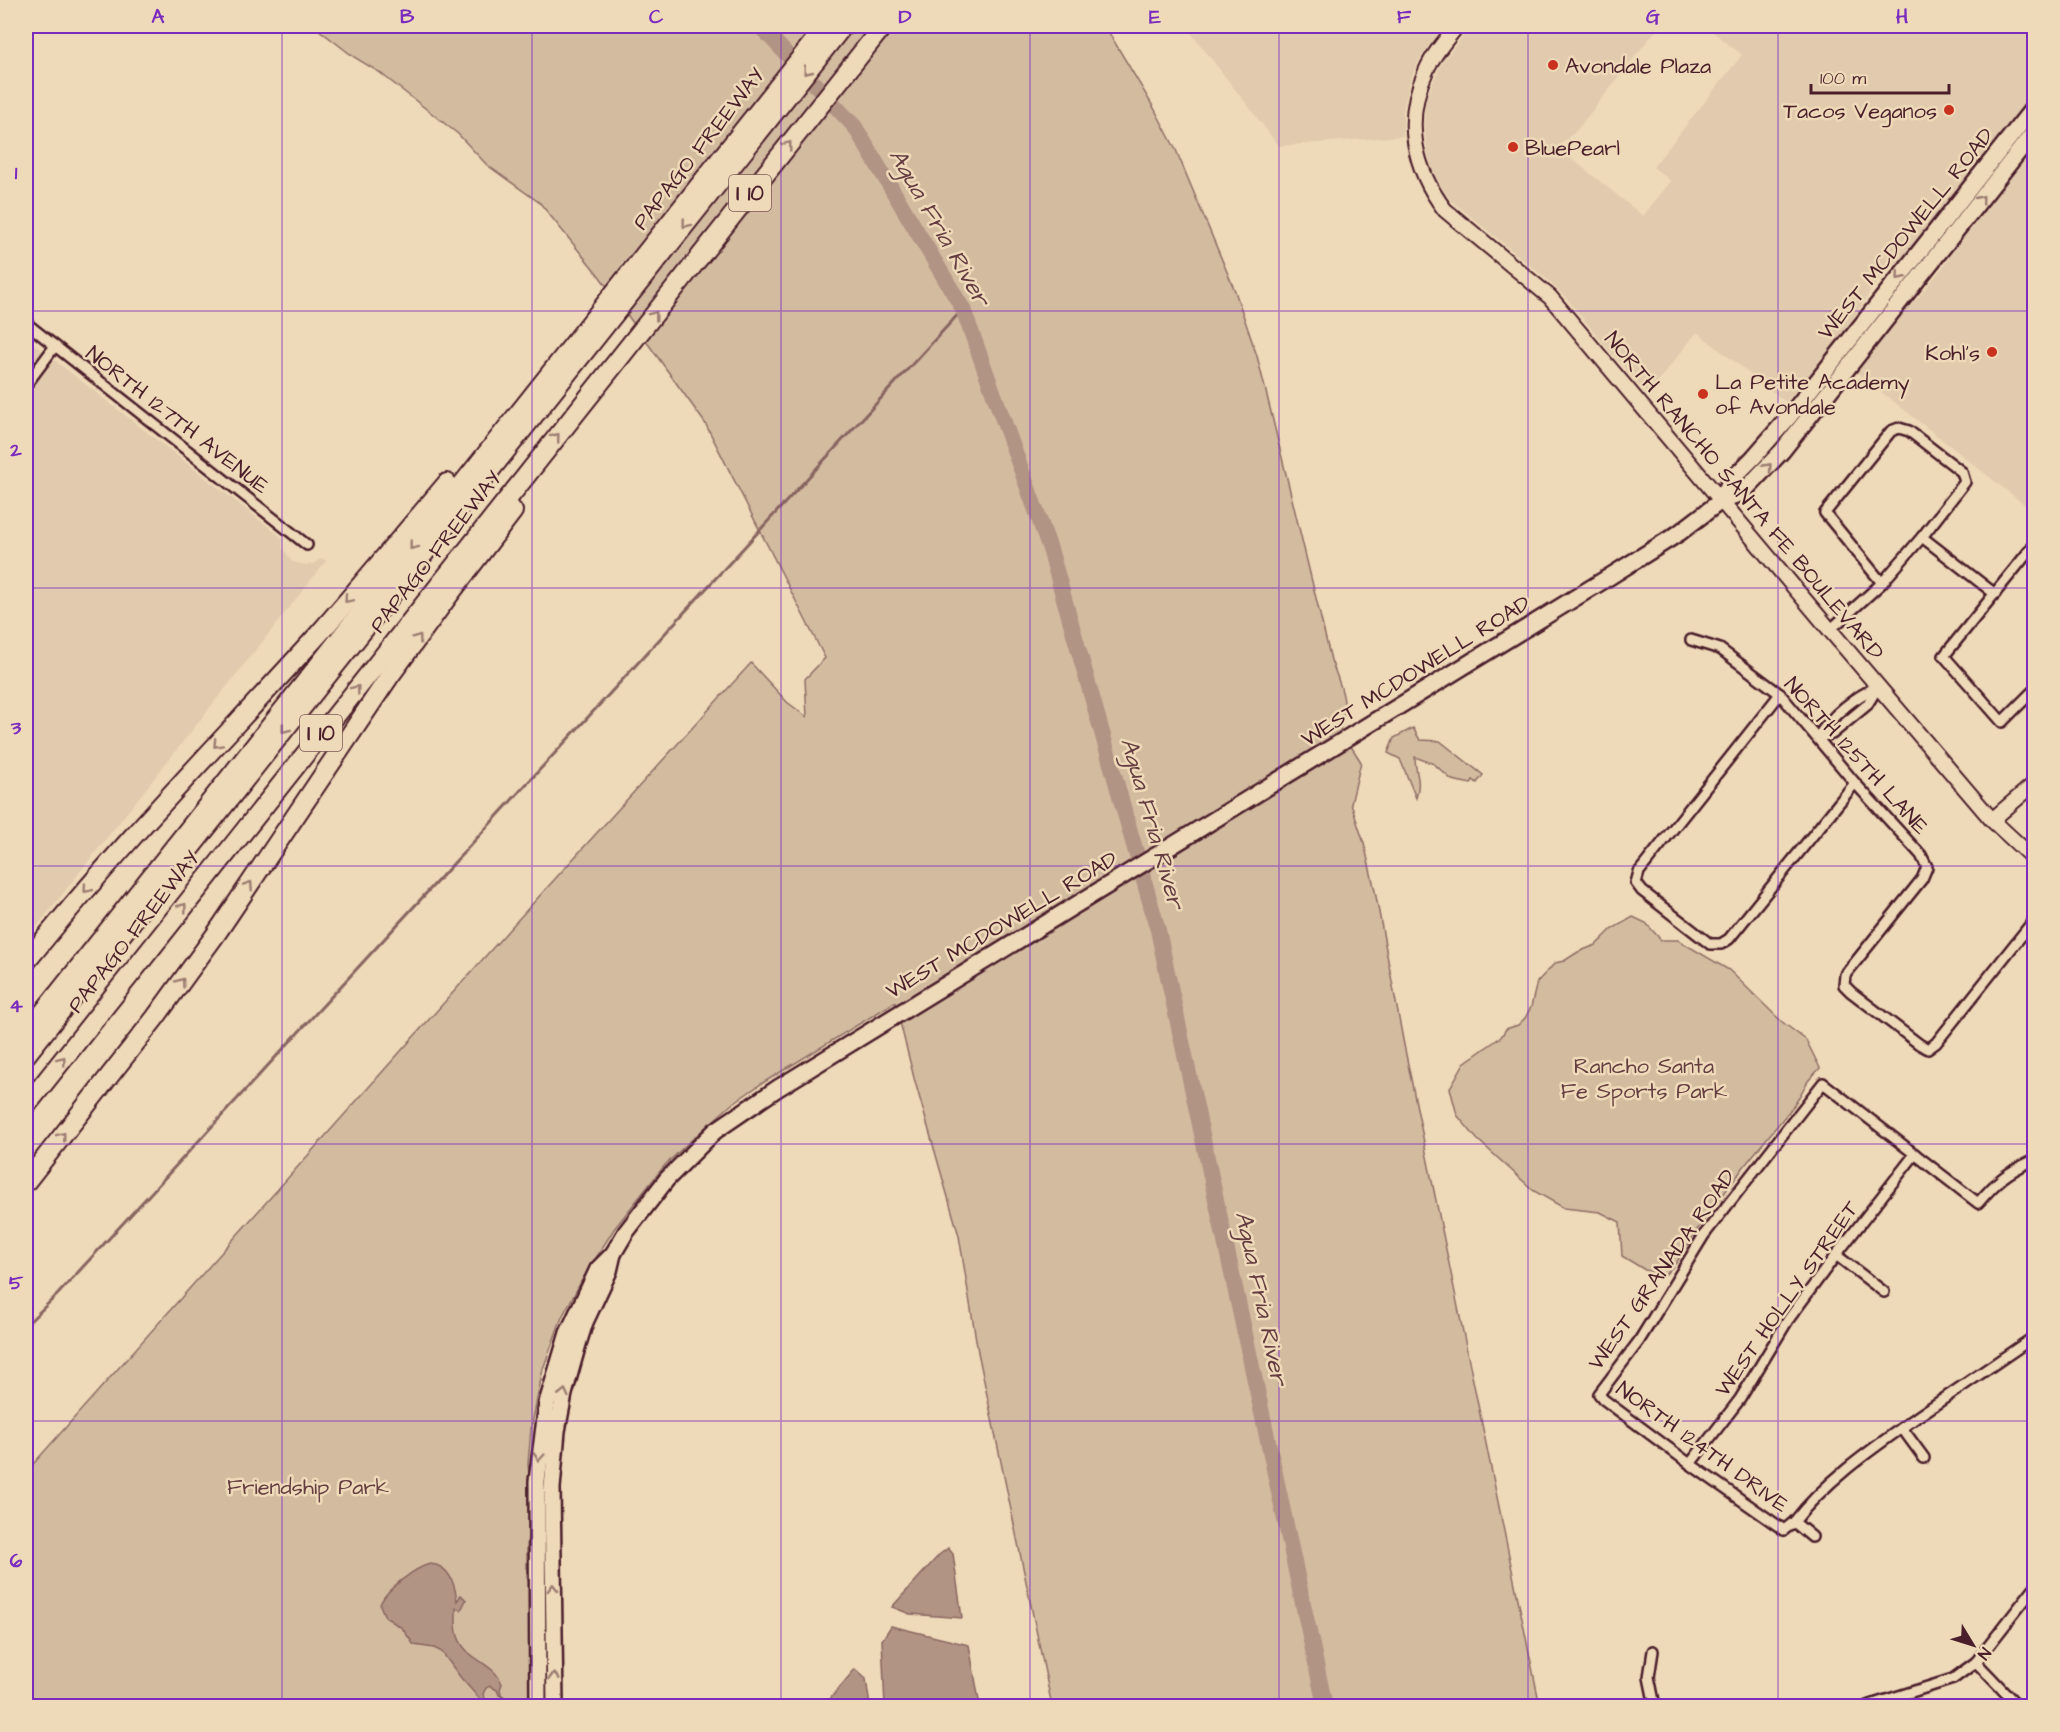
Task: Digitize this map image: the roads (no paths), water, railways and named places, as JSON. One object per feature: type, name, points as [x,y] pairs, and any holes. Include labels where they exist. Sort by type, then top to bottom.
[{"type":"highway","name":"PAPAGO FREEWAY","points":[[26,1034],[488,450],[590,333],[826,26]]},
{"type":"highway","points":[[26,1056],[590,333],[843,26]]},
{"type":"highway","name":"PAPAGO FREEWAY","points":[[26,1106],[883,26]]},
{"type":"highway","points":[[26,962],[116,855],[317,636],[450,480],[488,450]]},
{"type":"highway","points":[[26,1182],[155,1018],[216,934],[390,677],[513,512],[531,468]]},
{"type":"main road","name":"WEST MCDOWELL ROAD","points":[[1943,235],[2034,107]]},
{"type":"main road","name":"WEST MCDOWELL ROAD","points":[[538,1707],[537,1481],[547,1404],[561,1352],[581,1302],[598,1269],[613,1254],[626,1232],[660,1187],[694,1150],[715,1131],[778,1088],[1665,542],[1722,500],[1730,481],[1781,426],[2034,132]]},
{"type":"main road","name":"WEST MCDOWELL ROAD","points":[[555,1707],[552,1488],[556,1440],[569,1371],[585,1322],[609,1271],[613,1254]]},
{"type":"street","name":"NORTH RANCHO SANTA FE BOULEVARD","points":[[1457,26],[1433,58],[1418,92],[1413,134],[1419,165],[1432,193],[1445,210],[1550,297],[1992,820],[2034,859]]},
{"type":"street","name":"NORTH 127TH AVENUE","points":[[26,323],[307,545]]},
{"type":"street","points":[[26,386],[56,346]]},
{"type":"street","points":[[1830,630],[1882,583],[1965,482],[1962,472],[1909,431],[1899,428],[1891,431],[1825,513],[1882,583]]},
{"type":"street","points":[[1922,537],[1995,594]]},
{"type":"street","points":[[2034,545],[1944,656],[2002,722],[2034,690]]},
{"type":"street","name":"NORTH 125TH LANE","points":[[1691,640],[1720,649],[1780,694],[1855,783],[1921,855],[1927,867],[1922,879],[1845,975],[1844,985],[1851,992],[1910,1038],[1928,1049],[1936,1043],[2034,920]]},
{"type":"street","points":[[1818,737],[1832,735],[1867,705],[1878,687]]},
{"type":"street","points":[[1780,694],[1640,872],[1636,884],[1710,944],[1721,944],[1729,939],[1855,783]]},
{"type":"street","points":[[1992,820],[2034,784]]},
{"type":"street","name":"WEST GRANADA ROAD","points":[[1599,1394],[1639,1341],[1704,1235],[1823,1083],[1915,1154]]},
{"type":"street","points":[[1915,1154],[1978,1203],[1998,1180],[2014,1169],[2034,1160]]},
{"type":"street","name":"WEST HOLLY STREET","points":[[1690,1464],[1740,1399],[1788,1320],[1915,1154]]},
{"type":"street","points":[[1836,1255],[1884,1292]]},
{"type":"street","points":[[1794,1522],[1810,1500],[1838,1475],[2034,1337]]},
{"type":"street","name":"NORTH 124TH DRIVE","points":[[1599,1394],[1690,1464],[1784,1530],[1794,1522],[1812,1537]]},
{"type":"street","points":[[1902,1428],[1924,1458]]},
{"type":"street","points":[[1867,1707],[1953,1680],[1976,1662],[2034,1588]]},
{"type":"street","points":[[1653,1651],[1649,1677],[1655,1707]]},
{"type":"street","points":[[1976,1662],[2018,1707]]},
{"type":"waterway","name":"Agua Fria River","points":[[760,26],[855,127],[963,309],[1050,549],[1158,930],[1325,1706]]},
{"type":"waterway","points":[[26,1325],[58,1294],[963,309]]},
{"type":"place","name":"Avondale Plaza","points":[[1553,65]]},
{"type":"place","name":"Tacos Veganos","points":[[1949,110]]},
{"type":"place","name":"BluePearl","points":[[1513,147]]},
{"type":"place","name":"Kohl's","points":[[1992,352]]},
{"type":"place","name":"La Petite Academy of Avondale","points":[[1703,394]]},
{"type":"park label","name":"Rancho Santa Fe Sports Park","points":[[1644,1078]]},
{"type":"park label","name":"Friendship Park","points":[[308,1486]]}]
